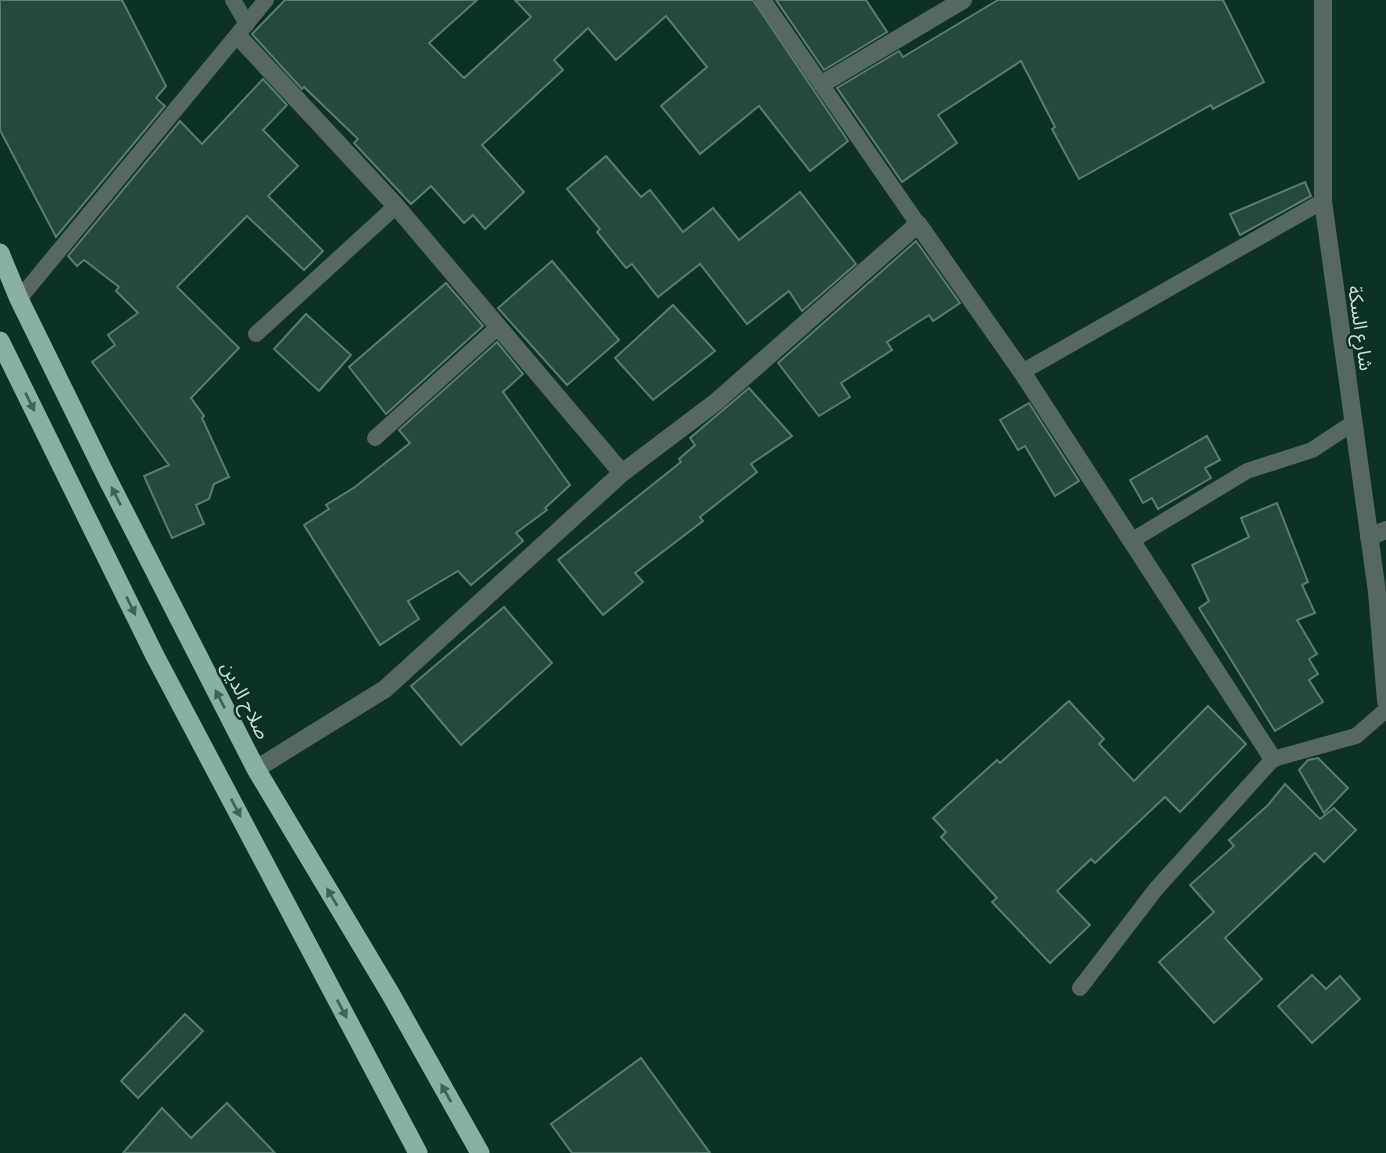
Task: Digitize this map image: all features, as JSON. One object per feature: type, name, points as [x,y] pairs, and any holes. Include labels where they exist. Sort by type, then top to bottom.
[{"type":"highway","name":"صلاح الدين","points":[[0,254],[19,299],[256,769],[390,993],[480,1153]]},
{"type":"highway","points":[[0,341],[155,656],[418,1153]]},
{"type":"street","points":[[822,84],[963,0]]},
{"type":"street","name":"شارع السكة","points":[[1323,0],[1323,201],[1353,423],[1378,533],[1386,701]]},
{"type":"street","points":[[242,30],[396,206],[622,473]]},
{"type":"street","points":[[256,769],[385,689],[622,473],[716,402],[918,224],[1022,372],[1273,759]]},
{"type":"lane","points":[[233,0],[242,30]]},
{"type":"lane","points":[[19,299],[266,0]]},
{"type":"lane","points":[[763,0],[918,224]]},
{"type":"lane","points":[[1022,372],[1323,201]]},
{"type":"lane","points":[[256,334],[396,206]]},
{"type":"lane","points":[[375,438],[497,328]]},
{"type":"lane","points":[[1131,541],[1247,471],[1312,450],[1353,423]]},
{"type":"lane","points":[[1080,988],[1156,889],[1273,759],[1356,736],[1386,710]]},
{"type":"building","points":[[0,0],[122,0],[166,86],[156,98],[165,106],[56,237],[0,130]]},
{"type":"building","points":[[285,0],[477,0],[429,43],[464,78],[531,17],[515,0],[753,0],[848,141],[810,171],[759,106],[700,154],[661,106],[707,67],[666,16],[616,60],[588,28],[554,60],[563,70],[482,145],[524,192],[485,229],[473,215],[464,223],[431,186],[411,204],[354,143],[358,139],[304,87],[302,89],[252,34]]},
{"type":"building","points":[[776,0],[866,0],[887,32],[824,70]]},
{"type":"building","points":[[998,0],[1223,0],[1264,82],[1213,109],[1211,105],[1079,179],[1052,129],[1055,127],[1021,61],[938,115],[957,143],[902,182],[837,88],[899,51],[903,57]]},
{"type":"building","points":[[263,79],[287,105],[263,130],[298,166],[268,196],[323,251],[304,270],[247,216],[177,287],[239,348],[191,398],[204,416],[202,418],[229,477],[214,484],[209,499],[196,505],[204,524],[172,538],[144,476],[169,465],[92,362],[115,345],[108,335],[138,313],[116,291],[119,287],[84,260],[77,266],[68,256],[180,121],[202,144]]},
{"type":"building","points":[[606,156],[641,197],[650,190],[683,232],[713,208],[739,240],[800,192],[856,264],[802,311],[789,291],[747,324],[700,264],[658,297],[632,264],[626,268],[597,232],[600,229],[567,189]]},
{"type":"building","points":[[1305,182],[1311,196],[1240,235],[1230,214]]},
{"type":"building","points":[[916,241],[960,303],[933,321],[929,315],[887,342],[892,350],[841,383],[850,397],[819,416],[778,363]]},
{"type":"building","points":[[552,261],[619,340],[567,385],[498,308]]},
{"type":"building","points":[[446,283],[483,326],[386,414],[349,367]]},
{"type":"building","points":[[673,305],[715,351],[653,400],[615,358]]},
{"type":"building","points":[[306,314],[351,355],[319,391],[274,349]]},
{"type":"building","points":[[497,342],[523,374],[503,392],[570,485],[545,508],[547,510],[516,533],[523,541],[471,585],[458,571],[408,601],[419,619],[380,645],[304,525],[329,509],[326,505],[355,487],[410,443],[399,430]]},
{"type":"building","points":[[749,388],[792,436],[751,464],[757,472],[700,517],[703,521],[635,573],[643,582],[603,615],[558,560],[681,462],[679,459],[695,445],[690,438]]},
{"type":"building","points":[[1029,403],[1079,481],[1055,496],[1025,446],[1018,450],[1000,420]]},
{"type":"building","points":[[1207,436],[1220,460],[1205,468],[1211,478],[1158,509],[1152,498],[1143,503],[1130,480]]},
{"type":"building","points":[[1277,503],[1308,582],[1302,585],[1315,613],[1297,620],[1317,654],[1309,659],[1318,674],[1309,680],[1323,702],[1275,731],[1199,608],[1209,601],[1192,565],[1249,537],[1241,518]]},
{"type":"building","points":[[504,607],[552,663],[461,745],[411,686]]},
{"type":"building","points":[[1069,701],[1104,739],[1099,744],[1134,781],[1208,706],[1246,744],[1180,812],[1165,797],[1095,863],[1091,859],[1057,891],[1090,925],[1050,963],[992,902],[997,898],[941,837],[946,832],[933,818],[997,760],[1000,763]]},
{"type":"building","points":[[1318,758],[1348,788],[1324,813],[1299,770],[1308,760]]},
{"type":"building","points":[[1285,784],[1320,819],[1334,808],[1356,830],[1324,862],[1315,853],[1225,938],[1262,979],[1214,1023],[1159,962],[1214,912],[1190,885],[1234,846],[1229,840],[1268,805]]},
{"type":"building","points":[[1312,975],[1326,989],[1340,976],[1360,999],[1312,1043],[1278,1006]]},
{"type":"building","points":[[185,1014],[203,1031],[138,1098],[121,1081]]},
{"type":"building","points":[[641,1058],[710,1153],[572,1153],[551,1124]]},
{"type":"building","points":[[227,1103],[275,1153],[123,1153],[162,1108],[191,1138]]}]
